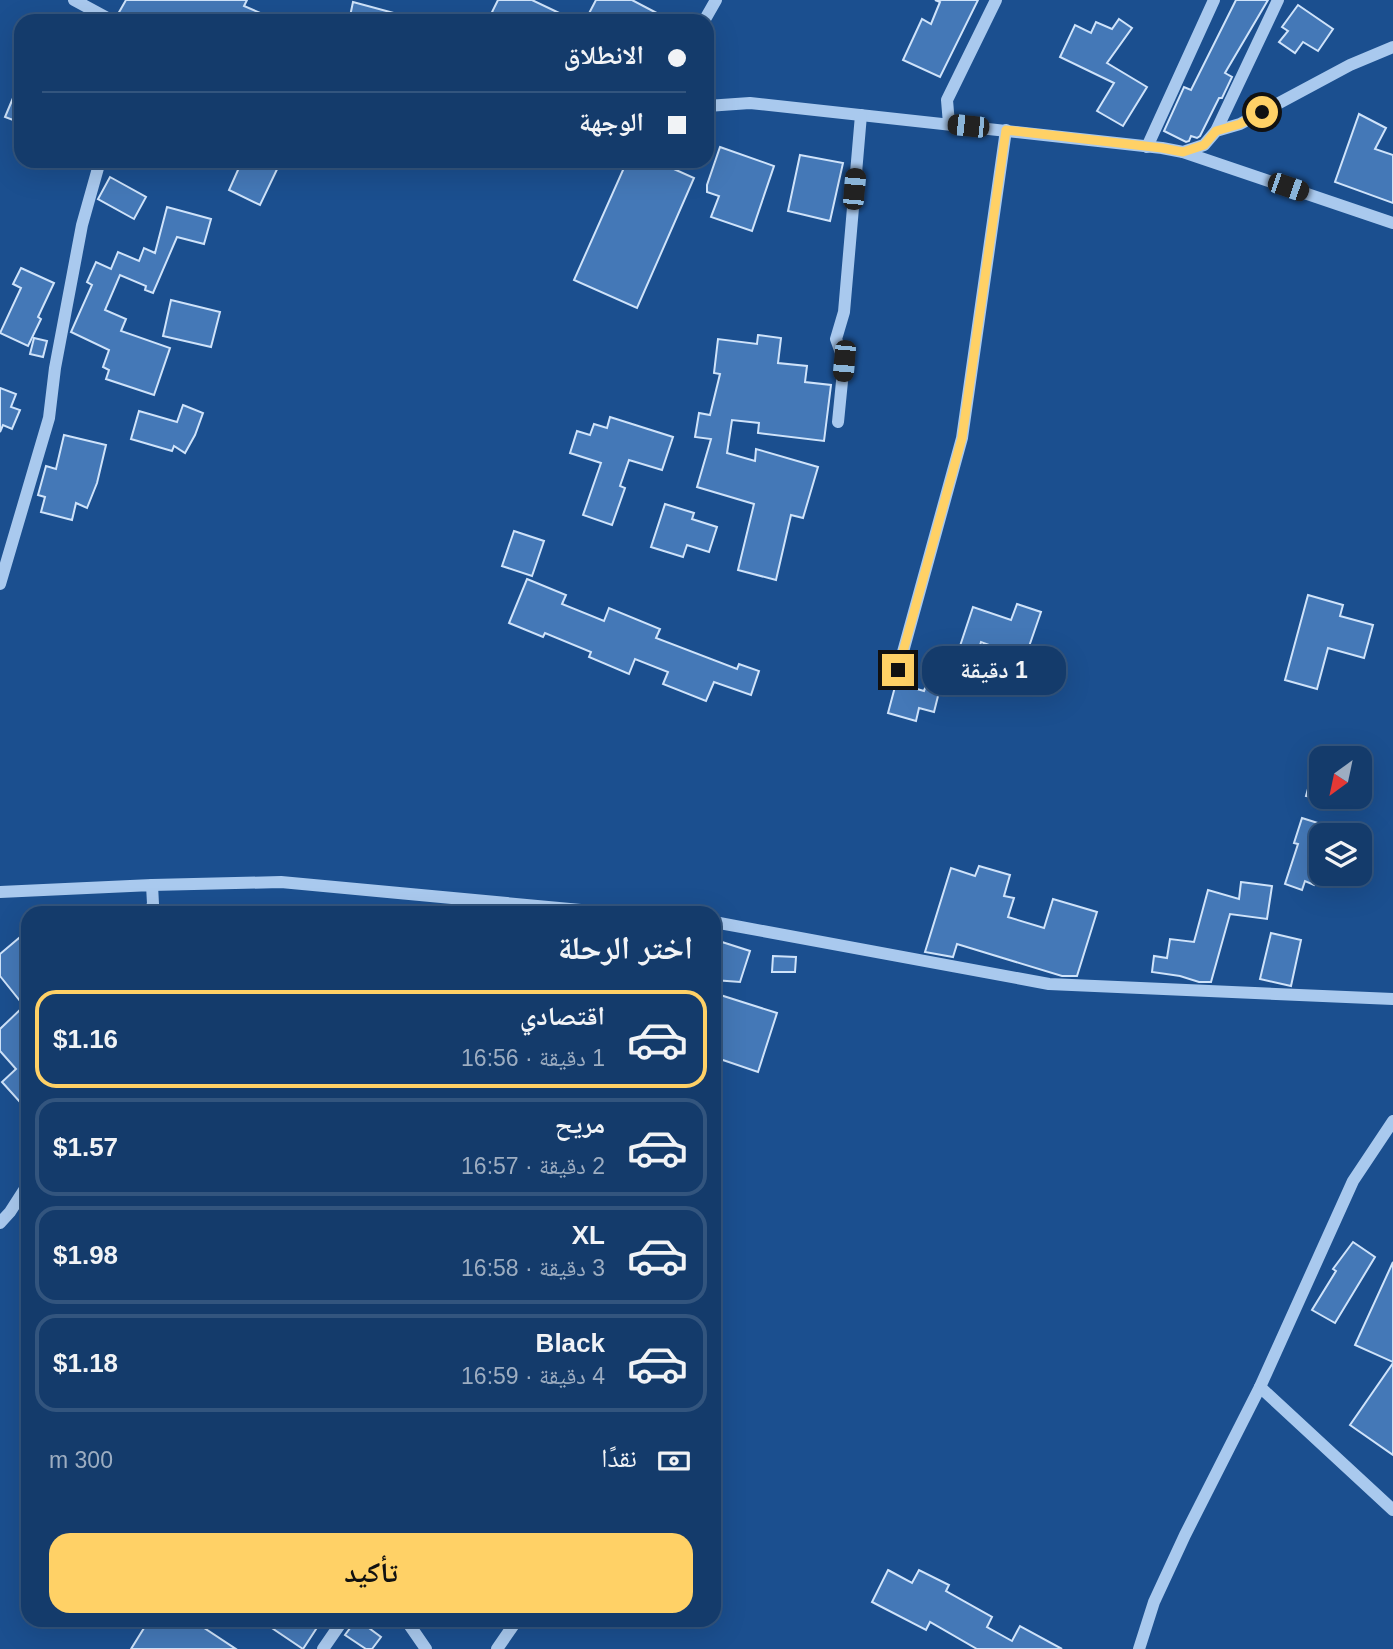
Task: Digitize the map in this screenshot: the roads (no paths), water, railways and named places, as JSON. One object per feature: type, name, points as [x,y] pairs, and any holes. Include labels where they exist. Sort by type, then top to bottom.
[{"type":"street","points":[[74,0],[100,14]]},
{"type":"street","points":[[949,124],[947,100],[996,0]]},
{"type":"street","points":[[1147,147],[1214,0]]},
{"type":"street","points":[[1183,152],[1204,145],[1216,131],[1278,0]]},
{"type":"street","points":[[1216,131],[1240,124],[1350,65],[1393,47]]},
{"type":"street","points":[[714,106],[750,103],[1162,148],[1183,152],[1393,223]]},
{"type":"street","points":[[838,422],[844,361],[836,339],[844,312],[861,115]]},
{"type":"street","points":[[898,670],[962,438],[1006,130]]},
{"type":"street","points":[[0,584],[49,418],[55,368],[82,225],[98,168]]},
{"type":"street","points":[[0,892],[281,881],[541,906]]},
{"type":"street","points":[[152,885],[152,906]]},
{"type":"street","points":[[721,923],[1049,984],[1393,999]]},
{"type":"street","points":[[1139,1649],[1154,1602],[1260,1387],[1353,1181],[1393,1121]]},
{"type":"street","points":[[0,1223],[21,1195]]},
{"type":"street","points":[[0,1202],[10,1212]]},
{"type":"street","points":[[1260,1387],[1393,1510]]},
{"type":"street","points":[[323,1649],[338,1627]]},
{"type":"street","points":[[412,1627],[426,1649]]},
{"type":"street","points":[[497,1649],[512,1627]]}]
